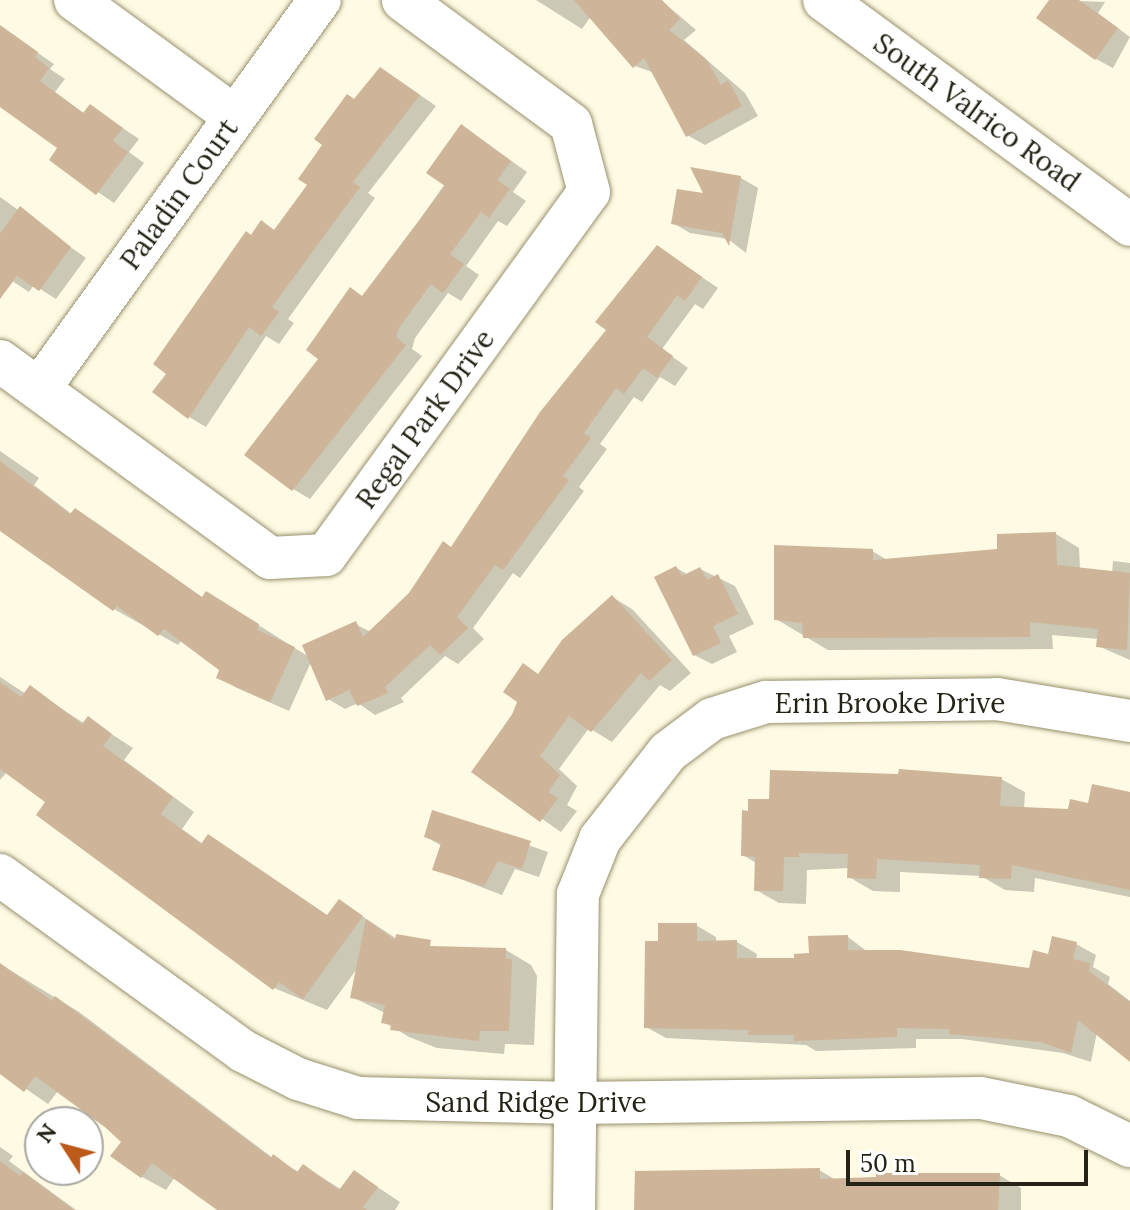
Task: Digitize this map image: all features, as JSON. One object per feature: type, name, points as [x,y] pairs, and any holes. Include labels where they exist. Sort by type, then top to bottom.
[{"type":"street","points":[[75,0],[234,116]]},
{"type":"street","name":"Paladin Court","points":[[39,389],[320,0]]},
{"type":"street","name":"Regal Park Drive","points":[[0,361],[270,558],[326,555],[589,192],[571,124],[403,0]]},
{"type":"street","name":"South Valrico Road","points":[[824,0],[1130,225]]},
{"type":"street","name":"Erin Brooke Drive","points":[[574,1210],[578,894],[610,827],[668,752],[712,719],[766,702],[997,699],[1130,721]]},
{"type":"street","name":"Sand Ridge Drive","points":[[0,875],[243,1051],[298,1079],[378,1101],[574,1103],[981,1098],[1069,1116],[1130,1146]]},
{"type":"building","points":[[574,0],[662,0],[680,19],[669,30],[706,59],[721,85],[728,80],[742,106],[686,137],[644,58],[633,68]]},
{"type":"building","points":[[1049,0],[1079,0],[1118,28],[1095,60],[1036,18]]},
{"type":"building","points":[[0,25],[38,52],[35,57],[49,68],[40,81],[83,113],[90,104],[123,128],[113,141],[128,152],[96,195],[49,160],[57,148],[0,107]]},
{"type":"building","points":[[380,67],[420,95],[353,182],[360,187],[272,307],[279,312],[261,336],[249,327],[188,419],[152,392],[166,374],[153,364],[246,231],[251,235],[261,220],[274,230],[307,185],[298,179],[322,145],[314,139],[347,94],[354,99]]},
{"type":"building","points":[[461,124],[511,161],[497,180],[510,189],[489,218],[481,212],[450,254],[464,264],[443,293],[431,284],[399,328],[396,337],[406,345],[292,491],[244,455],[318,359],[306,350],[350,287],[362,296],[445,186],[426,173]]},
{"type":"building","points":[[690,167],[741,176],[729,246],[722,233],[671,224],[677,189],[703,193]]},
{"type":"building","points":[[20,206],[71,247],[39,291],[17,276],[0,299],[0,234]]},
{"type":"building","points":[[657,245],[702,277],[685,301],[677,295],[647,337],[673,356],[657,378],[643,368],[624,394],[616,388],[584,433],[591,438],[563,476],[569,480],[503,570],[495,565],[457,617],[468,628],[440,655],[430,645],[385,687],[388,693],[357,706],[349,690],[326,701],[302,645],[356,621],[363,637],[409,593],[443,541],[451,547],[540,412],[606,330],[595,322]]},
{"type":"building","points":[[0,461],[70,514],[75,508],[202,597],[206,591],[259,624],[257,630],[295,647],[270,702],[216,678],[219,670],[164,629],[158,636],[117,606],[113,611],[0,531]]},
{"type":"building","points":[[1056,532],[1057,565],[1130,573],[1127,650],[1096,647],[1098,629],[1030,622],[1030,637],[803,638],[802,623],[774,620],[774,545],[873,549],[873,560],[997,549],[997,534]]},
{"type":"building","points":[[676,566],[682,576],[700,567],[707,580],[718,574],[738,614],[713,626],[721,643],[693,656],[654,577]]},
{"type":"building","points":[[612,595],[672,660],[649,681],[641,673],[591,732],[569,716],[540,756],[560,775],[548,792],[558,798],[540,822],[471,772],[512,715],[517,702],[503,692],[523,663],[538,674],[562,640]]},
{"type":"building","points":[[0,682],[21,697],[30,685],[82,724],[88,716],[112,734],[103,746],[173,797],[161,814],[201,844],[208,834],[327,915],[339,899],[363,916],[303,999],[279,982],[273,990],[36,815],[45,802],[0,769]]},
{"type":"building","points":[[899,769],[1002,777],[1000,806],[1068,809],[1070,799],[1088,803],[1092,784],[1130,792],[1130,890],[1012,865],[1011,879],[979,878],[980,865],[877,859],[876,879],[847,878],[848,854],[799,853],[799,857],[784,857],[783,891],[754,891],[755,857],[741,856],[742,810],[748,811],[748,799],[769,799],[770,770],[898,774]]},
{"type":"building","points":[[432,810],[531,841],[522,869],[498,861],[484,886],[432,870],[441,843],[424,837]]},
{"type":"building","points":[[366,919],[395,940],[396,934],[431,940],[430,946],[506,948],[506,959],[512,959],[509,1031],[480,1031],[479,1041],[390,1030],[391,1025],[381,1023],[385,1005],[350,998]]},
{"type":"building","points":[[658,923],[697,923],[697,941],[737,940],[737,958],[794,958],[794,954],[809,953],[808,936],[848,935],[848,950],[900,950],[1029,968],[1033,950],[1048,954],[1052,936],[1077,942],[1073,959],[1090,963],[1089,971],[1130,1002],[1130,1062],[1078,1020],[1071,1053],[1041,1042],[949,1034],[949,1029],[897,1028],[897,1037],[794,1041],[794,1035],[748,1035],[749,1030],[644,1028],[645,941],[658,941]]},
{"type":"building","points":[[0,963],[52,1001],[55,996],[271,1158],[273,1154],[297,1172],[303,1164],[339,1190],[354,1170],[378,1187],[363,1207],[367,1210],[217,1210],[152,1163],[141,1178],[110,1156],[121,1142],[104,1127],[104,1106],[76,1106],[35,1076],[24,1092],[0,1074]]},
{"type":"building","points":[[0,1161],[20,1176],[24,1173],[24,1186],[42,1186],[74,1210],[0,1210]]},
{"type":"building","points":[[820,1168],[820,1179],[876,1177],[876,1173],[1000,1173],[998,1210],[634,1210],[635,1171]]}]
